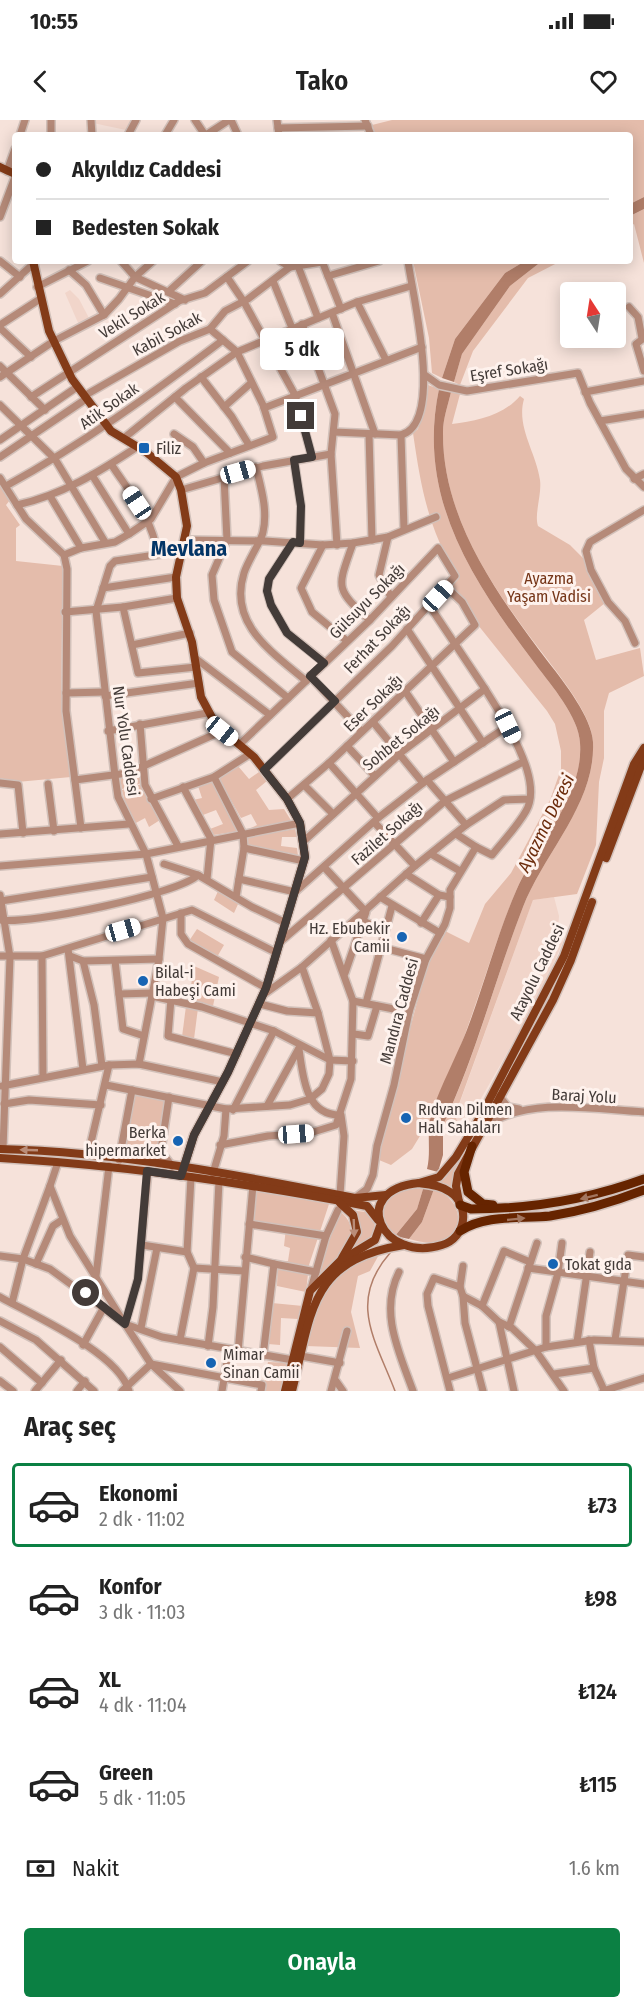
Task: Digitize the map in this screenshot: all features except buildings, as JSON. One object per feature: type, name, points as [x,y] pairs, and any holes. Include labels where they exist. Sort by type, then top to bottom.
[{"type":"highway","points":[[472,1146],[464,1172],[468,1192],[476,1199],[483,1204],[550,1205]]},
{"type":"highway","points":[[460,1204],[471,1209],[550,1205],[596,1196],[644,1179]]},
{"type":"highway","points":[[460,1231],[482,1221],[550,1216],[596,1207],[644,1190]]},
{"type":"main road","points":[[32,264],[54,341],[77,387],[106,425],[176,477],[182,490],[187,526],[176,577],[177,598],[190,633],[207,713],[222,731],[250,754],[287,799],[300,823],[304,841],[303,861],[295,892],[263,996],[224,1082],[194,1135],[182,1172]]},
{"type":"main road","name":"Atayolu Caddesi","points":[[419,1184],[439,1177],[447,1170],[482,1114],[564,957],[631,772],[644,748]]},
{"type":"main road","name":"Atayolu Caddesi","points":[[460,1204],[456,1186],[458,1174],[553,1000],[571,960],[644,758]]},
{"type":"main road","points":[[1,1152],[55,1151],[119,1156],[172,1166],[191,1177],[216,1177],[253,1185],[338,1197],[386,1195],[402,1186],[419,1184],[437,1185],[451,1193],[460,1204],[463,1224],[460,1231],[442,1245],[404,1245],[370,1252],[344,1267],[315,1298],[285,1391]]},
{"type":"main road","points":[[1,1152],[58,1162],[147,1171],[182,1172],[338,1197],[367,1206],[389,1237],[404,1245]]},
{"type":"main road","points":[[340,1261],[368,1246],[379,1234],[379,1208],[386,1195]]},
{"type":"main road","points":[[292,1391],[310,1292],[340,1261],[354,1240],[356,1224],[338,1197]]},
{"type":"street","points":[[211,132],[230,120]]},
{"type":"street","points":[[278,128],[367,123]]},
{"type":"street","points":[[0,217],[9,172]]},
{"type":"street","points":[[0,261],[20,277]]},
{"type":"street","points":[[0,294],[31,264]]},
{"type":"street","points":[[37,287],[80,264]]},
{"type":"street","points":[[124,264],[135,277],[184,300]]},
{"type":"street","points":[[3,375],[54,341],[104,315],[135,277],[150,264]]},
{"type":"street","points":[[168,292],[199,264]]},
{"type":"street","name":"Vekil Sokak","points":[[31,397],[175,304],[205,293],[244,264]]},
{"type":"street","points":[[287,264],[294,267],[311,264]]},
{"type":"street","points":[[323,264],[340,309]]},
{"type":"street","points":[[328,276],[369,264]]},
{"type":"street","points":[[334,432],[401,435],[409,432],[416,424],[425,375],[408,264]]},
{"type":"street","points":[[294,267],[318,318]]},
{"type":"street","name":"Kabil Sokak","points":[[0,458],[85,397],[180,341],[210,329],[225,311],[244,302],[294,267]]},
{"type":"street","points":[[69,270],[86,285],[104,315]]},
{"type":"street","points":[[227,277],[266,340],[295,395],[312,457]]},
{"type":"street","points":[[100,279],[175,304]]},
{"type":"street","points":[[273,281],[292,328]]},
{"type":"street","points":[[124,438],[174,397],[237,352],[357,302],[411,286]]},
{"type":"street","points":[[2,325],[40,298]]},
{"type":"street","points":[[357,302],[386,360]]},
{"type":"street","points":[[629,307],[638,317],[644,371]]},
{"type":"street","points":[[332,313],[354,372],[372,434],[372,540]]},
{"type":"street","points":[[0,314],[2,325],[31,357]]},
{"type":"street","points":[[302,324],[335,414],[331,454],[337,544]]},
{"type":"street","points":[[64,555],[81,548],[115,542],[149,521],[176,477],[204,463],[273,437],[264,408],[237,352],[210,329]]},
{"type":"street","name":"Atik Sokak","points":[[6,486],[55,459],[106,425],[223,340]]},
{"type":"street","points":[[264,408],[422,347]]},
{"type":"street","points":[[0,366],[3,375],[45,410]]},
{"type":"street","name":"Eşref Sokağı","points":[[425,375],[439,385],[456,390],[494,388],[576,372],[581,376],[585,392],[615,449],[634,479],[644,487]]},
{"type":"street","points":[[201,377],[249,446]]},
{"type":"street","points":[[585,392],[644,381]]},
{"type":"street","points":[[224,407],[251,383]]},
{"type":"street","points":[[0,440],[77,387]]},
{"type":"street","points":[[174,397],[230,453]]},
{"type":"street","points":[[0,405],[23,425],[55,459],[105,542]]},
{"type":"street","points":[[600,421],[644,414]]},
{"type":"street","points":[[174,434],[193,447],[204,463]]},
{"type":"street","points":[[401,435],[404,529]]},
{"type":"street","points":[[17,505],[50,496],[71,487],[137,447]]},
{"type":"street","points":[[182,490],[256,468],[331,454]]},
{"type":"street","points":[[294,460],[301,506],[296,543],[269,579],[267,591],[271,605],[287,633],[324,663]]},
{"type":"street","points":[[111,464],[149,521],[155,536],[156,553],[182,551]]},
{"type":"street","points":[[256,468],[264,499],[263,533],[249,556],[243,577],[239,597],[243,611],[260,642],[335,701],[361,731]]},
{"type":"street","points":[[634,479],[644,474]]},
{"type":"street","points":[[92,476],[129,534]]},
{"type":"street","points":[[224,477],[227,540],[215,562],[212,585],[214,600],[232,652],[288,698]]},
{"type":"street","points":[[0,478],[26,519],[64,555],[67,569],[66,693],[81,828]]},
{"type":"street","points":[[50,496],[81,548]]},
{"type":"street","points":[[635,643],[625,621],[608,602],[591,570],[586,551],[590,542],[644,510]]},
{"type":"street","points":[[185,540],[259,540],[323,545],[353,543],[388,537],[435,517]]},
{"type":"street","points":[[388,537],[379,575],[391,597]]},
{"type":"street","points":[[353,543],[342,577],[342,591],[345,598],[370,620]]},
{"type":"street","points":[[323,545],[301,588],[312,612],[347,641]]},
{"type":"street","name":"Gülsuyu Sokağı","points":[[239,745],[370,620],[438,548],[455,576]]},
{"type":"street","name":"Nur Yolu Caddesi","points":[[139,1065],[159,959],[163,918],[146,854],[129,824],[118,797],[108,731],[96,611],[110,566],[115,561],[156,553]]},
{"type":"street","name":"Ferhat Sokağı","points":[[264,770],[407,629],[455,576]]},
{"type":"street","points":[[103,588],[176,577]]},
{"type":"street","name":"Eser Sokağı","points":[[287,799],[329,764],[361,731],[475,625],[462,602],[446,587]]},
{"type":"street","points":[[65,612],[123,608],[177,598]]},
{"type":"street","points":[[429,605],[508,726],[530,783],[530,799],[527,809],[492,855],[456,834]]},
{"type":"street","points":[[123,608],[138,673],[195,662],[270,715]]},
{"type":"street","points":[[407,629],[483,743]]},
{"type":"street","points":[[132,645],[190,633]]},
{"type":"street","points":[[66,693],[104,694],[199,683]]},
{"type":"street","name":"Sohbet Sokağı","points":[[304,841],[399,754],[485,689]]},
{"type":"street","points":[[405,691],[433,728],[454,762]]},
{"type":"street","points":[[108,731],[207,713]]},
{"type":"street","points":[[373,722],[399,754],[446,801],[466,825]]},
{"type":"street","points":[[140,724],[145,785],[178,846]]},
{"type":"street","points":[[239,879],[295,892],[376,820],[425,782],[508,726]]},
{"type":"street","points":[[75,780],[128,773],[142,764],[222,731]]},
{"type":"street","points":[[347,746],[375,776]]},
{"type":"street","points":[[152,800],[214,777],[250,754]]},
{"type":"street","name":"Fazilet Sokağı","points":[[280,942],[446,801],[523,762]]},
{"type":"street","points":[[329,764],[356,793],[394,844],[415,866]]},
{"type":"street","points":[[214,777],[243,834],[244,848],[236,897]]},
{"type":"street","points":[[0,783],[18,784],[23,833]]},
{"type":"street","points":[[48,784],[54,831]]},
{"type":"street","points":[[304,785],[333,814]]},
{"type":"street","points":[[183,787],[211,839],[207,879]]},
{"type":"street","points":[[263,996],[302,967],[415,866],[466,825],[504,800],[530,799]]},
{"type":"street","points":[[0,866],[146,854],[211,839],[300,823]]},
{"type":"street","points":[[0,834],[129,824]]},
{"type":"street","name":"Mandıra Caddesi","points":[[355,1198],[367,1189],[373,1175],[377,1146],[394,1085],[409,1012],[426,959],[445,924],[450,890],[476,847]]},
{"type":"street","points":[[244,848],[303,861]]},
{"type":"street","points":[[431,854],[460,871]]},
{"type":"street","points":[[164,864],[207,879],[286,923]]},
{"type":"street","points":[[324,867],[366,912]]},
{"type":"street","points":[[406,874],[439,895],[450,897]]},
{"type":"street","points":[[2,921],[46,917],[156,893],[191,882],[198,875]]},
{"type":"street","points":[[1,901],[152,877]]},
{"type":"street","points":[[421,923],[439,895]]},
{"type":"street","points":[[0,896],[2,921],[10,957],[10,1022],[2,1086],[4,1104],[1,1152]]},
{"type":"street","points":[[380,897],[440,933]]},
{"type":"street","points":[[366,1003],[392,906]]},
{"type":"street","points":[[0,956],[42,956],[69,952],[163,918],[197,911],[277,953]]},
{"type":"street","points":[[345,973],[366,912]]},
{"type":"street","points":[[181,913],[181,934],[188,944],[287,1011],[318,1013]]},
{"type":"street","points":[[363,921],[385,931]]},
{"type":"street","points":[[220,1145],[268,1136],[310,1133],[336,1125],[341,1115],[353,1061],[354,1034],[353,1001],[345,973],[331,940]]},
{"type":"street","points":[[380,947],[426,959]]},
{"type":"street","points":[[69,952],[83,961],[159,959]]},
{"type":"street","points":[[69,952],[82,1069]]},
{"type":"street","points":[[42,956],[43,1077]]},
{"type":"street","points":[[83,961],[106,1066],[106,1085],[88,1155]]},
{"type":"street","points":[[115,961],[123,1029],[144,1036]]},
{"type":"street","points":[[106,1085],[229,1109],[290,1105],[310,1099],[322,1089],[329,1074],[330,1060],[318,1013],[302,967]]},
{"type":"street","points":[[119,994],[153,994],[171,999],[274,1031],[330,1060],[353,1061]]},
{"type":"street","points":[[171,999],[168,1036],[237,1054]]},
{"type":"street","points":[[353,1001],[409,1012]]},
{"type":"street","points":[[354,1034],[368,1036],[376,1006]]},
{"type":"street","points":[[208,1346],[214,1269],[216,1177],[220,1145],[229,1109],[274,1031]]},
{"type":"street","points":[[300,1046],[310,1099],[322,1112],[341,1115]]},
{"type":"street","points":[[267,1106],[300,1046]]},
{"type":"street","points":[[2,1086],[82,1069],[139,1065],[224,1082]]},
{"type":"street","points":[[132,1090],[119,1156],[166,1158],[172,1166]]},
{"type":"street","points":[[499,1096],[508,1107],[522,1109]]},
{"type":"street","points":[[160,1157],[169,1097]]},
{"type":"street","points":[[4,1104],[50,1100],[100,1104]]},
{"type":"street","name":"Baraj Yolu","points":[[483,1126],[501,1115],[537,1107],[644,1112]]},
{"type":"street","points":[[338,1197],[344,1136],[341,1115]]},
{"type":"street","points":[[12,1303],[23,1259],[58,1162]]},
{"type":"street","points":[[96,1276],[109,1166]]},
{"type":"street","points":[[125,1324],[138,1279],[147,1171]]},
{"type":"street","points":[[180,1340],[194,1268],[187,1252],[191,1177]]},
{"type":"street","points":[[238,1352],[253,1185]]},
{"type":"street","points":[[50,1186],[62,1220],[125,1324],[151,1364],[180,1391]]},
{"type":"street","points":[[310,1292],[326,1236],[338,1210]]},
{"type":"street","points":[[36,1264],[53,1226],[62,1220]]},
{"type":"street","points":[[249,1224],[326,1236]]},
{"type":"street","points":[[509,1327],[537,1243]]},
{"type":"street","points":[[546,1347],[546,1316],[558,1273],[562,1244]]},
{"type":"street","points":[[142,1245],[187,1252]]},
{"type":"street","points":[[141,1328],[157,1248]]},
{"type":"street","points":[[482,1306],[504,1251],[529,1265],[558,1273],[644,1284]]},
{"type":"street","points":[[577,1342],[590,1252]]},
{"type":"street","points":[[615,1340],[628,1255],[644,1257]]},
{"type":"street","points":[[0,1256],[23,1259],[50,1269],[125,1324],[162,1337],[263,1356],[340,1363]]},
{"type":"street","points":[[245,1257],[316,1272]]},
{"type":"street","points":[[263,1356],[274,1264]]},
{"type":"street","points":[[463,1266],[460,1287],[465,1323],[483,1391]]},
{"type":"street","points":[[194,1268],[244,1271]]},
{"type":"street","points":[[399,1272],[392,1287],[389,1312],[399,1353],[413,1391]]},
{"type":"street","points":[[450,1391],[427,1294],[434,1278],[460,1287]]},
{"type":"street","points":[[463,1296],[482,1306],[536,1351],[564,1391]]},
{"type":"street","points":[[0,1297],[59,1328],[113,1365],[126,1389],[151,1364]]},
{"type":"street","points":[[83,1345],[104,1307]]},
{"type":"street","points":[[0,1321],[36,1341],[61,1360],[94,1391]]},
{"type":"street","points":[[499,1322],[514,1391]]},
{"type":"street","points":[[331,1391],[336,1381],[347,1331]]},
{"type":"street","points":[[447,1378],[546,1347],[589,1340],[644,1341]]},
{"type":"street","points":[[589,1340],[594,1368],[603,1391],[644,1378]]},
{"type":"street","points":[[0,1347],[42,1383]]},
{"type":"street","points":[[222,1391],[229,1350]]},
{"type":"street","points":[[35,1391],[61,1360]]},
{"type":"street","points":[[151,1364],[224,1377],[262,1388]]},
{"type":"street","points":[[554,1374],[594,1368]]},
{"type":"street","points":[[77,1391],[85,1381]]},
{"type":"street","points":[[336,1381],[343,1391]]},
{"type":"street","points":[[0,1382],[13,1391]]},
{"type":"shaded area","points":[[93,120],[133,120],[126,130],[93,123]]},
{"type":"shaded area","points":[[644,197],[644,209],[633,214],[633,202]]},
{"type":"shaded area","points":[[520,264],[538,264],[510,286],[462,354],[454,382],[442,378],[455,339],[505,273]]},
{"type":"shaded area","points":[[70,290],[79,299],[90,320],[79,325],[65,293]]},
{"type":"shaded area","points":[[439,389],[451,392],[443,427],[445,464],[452,496],[463,526],[493,584],[583,711],[593,742],[592,764],[578,807],[523,907],[465,1072],[443,1125],[443,1155],[438,1172],[427,1169],[429,1126],[433,1110],[468,1027],[516,891],[567,801],[579,763],[580,743],[570,712],[491,602],[455,537],[443,502],[436,466],[434,429]]},
{"type":"shaded area","points":[[554,897],[559,916],[558,930],[563,942],[539,997],[471,1116],[457,1121],[455,1116],[533,900]]},
{"type":"shaded area","points":[[423,1189],[434,1189],[422,1222],[409,1239],[395,1236],[417,1209]]},
{"type":"green space","points":[[392,120],[644,120],[644,197],[633,202],[633,132],[375,132],[372,125]]},
{"type":"green space","points":[[644,209],[644,263],[633,224],[633,214]]},
{"type":"green space","points":[[414,264],[520,264],[505,273],[455,339],[442,378],[432,373],[429,338]]},
{"type":"green space","points":[[538,264],[555,264],[528,278],[473,351],[460,385],[454,382],[462,354],[510,286]]},
{"type":"green space","name":"Ayazma Yaşam Vadisi","points":[[428,385],[439,389],[434,429],[436,466],[443,502],[455,537],[491,602],[570,712],[580,743],[579,763],[574,783],[557,820],[516,891],[465,1035],[430,1120],[431,1129],[423,1131],[412,1149],[391,1165],[379,1160],[380,1142],[428,961],[445,931],[469,943],[485,904],[511,873],[550,800],[561,769],[561,751],[555,724],[478,625],[451,584],[457,576],[432,524],[419,472],[413,433],[418,429]]},
{"type":"green space","name":"Ayazma Yaşam Vadisi","points":[[451,392],[460,394],[452,424],[489,416],[506,408],[520,396],[524,399],[522,409],[524,430],[540,480],[538,526],[570,545],[585,560],[605,603],[584,620],[596,660],[640,648],[644,676],[609,693],[604,711],[604,758],[599,782],[596,845],[577,894],[533,900],[455,1115],[457,1121],[443,1125],[475,1045],[523,907],[578,807],[592,764],[593,742],[588,721],[575,698],[492,582],[462,525],[445,464],[443,427]]},
{"type":"green space","points":[[0,485],[10,500],[6,505],[20,525],[16,528],[16,561],[63,566],[61,689],[71,777],[17,782],[0,778]]},
{"type":"green space","points":[[238,766],[249,779],[259,772],[267,781],[256,790],[269,810],[284,809],[292,822],[256,831],[251,828],[257,825],[251,814],[241,818],[219,779]]},
{"type":"green space","points":[[140,771],[142,783],[122,789],[120,778]]},
{"type":"green space","points":[[213,781],[240,831],[213,835],[210,829],[223,824],[216,810],[203,815],[193,800],[202,798],[198,786]]},
{"type":"green space","points":[[142,784],[160,820],[149,827],[145,818],[134,824],[127,810],[122,790]]},
{"type":"green space","points":[[295,829],[297,837],[282,837],[281,846],[297,848],[298,856],[247,845],[247,837]]},
{"type":"green space","points":[[219,889],[239,902],[234,913],[214,900]]},
{"type":"green space","points":[[197,929],[224,945],[217,957],[189,941]]},
{"type":"green space","points":[[194,966],[219,977],[213,1006],[189,999]]},
{"type":"green space","points":[[186,1006],[198,1008],[194,1039],[182,1037]]},
{"type":"green space","points":[[135,1093],[167,1099],[155,1158],[122,1154]]},
{"type":"green space","points":[[458,1159],[452,1189],[438,1183],[445,1178]]},
{"type":"green space","points":[[415,1188],[423,1189],[417,1209],[395,1236],[382,1223],[383,1206],[395,1193]]},
{"type":"green space","points":[[434,1189],[451,1200],[456,1208],[458,1216],[454,1232],[437,1242],[409,1239],[422,1222]]},
{"type":"green space","points":[[254,1190],[329,1204],[309,1265],[306,1292],[277,1286],[278,1261],[288,1261],[290,1248],[284,1246],[286,1228],[252,1222]]},
{"type":"green space","points":[[347,1210],[366,1212],[375,1223],[372,1238],[352,1251],[358,1234]]},
{"type":"green space","points":[[341,1212],[351,1230],[350,1239],[339,1256],[316,1278],[329,1237]]},
{"type":"green space","points":[[381,1251],[370,1271],[358,1276],[351,1312],[360,1348],[306,1346],[315,1312],[328,1286],[349,1267]]},
{"type":"green space","points":[[272,1303],[303,1306],[298,1319],[281,1318],[280,1345],[268,1344]]},
{"type":"green space","points":[[268,1362],[288,1363],[281,1391],[263,1391]]},
{"type":"waterway","name":"Ayazma Deresi","points":[[390,1253],[377,1271],[370,1288],[368,1305],[369,1322],[374,1338],[395,1391]]},
{"type":"place","name":"Filiz","points":[[144,448]]},
{"type":"place","name":"Hz. Ebubekir Camii","points":[[402,937]]},
{"type":"place","name":"Bilal-i Habeşi Cami","points":[[143,981]]},
{"type":"place","name":"Rıdvan Dilmen Halı Sahaları","points":[[406,1118]]},
{"type":"place","name":"Berka hipermarket","points":[[178,1141]]},
{"type":"place","name":"Tokat gıda","points":[[553,1264]]},
{"type":"place","name":"Mimar Sinan Camii","points":[[211,1363]]},
{"type":"district","name":"Mevlana","points":[[189,548]]},
{"type":"route","points":[[86,1293],[125,1324],[138,1279],[147,1171],[181,1176],[194,1135],[228,1072],[266,988],[305,857],[300,823],[287,799],[264,770],[335,701],[310,676],[324,663],[287,633],[278,621],[267,591],[269,579],[293,542],[300,543],[301,506],[294,460],[312,457],[301,416]]}]
